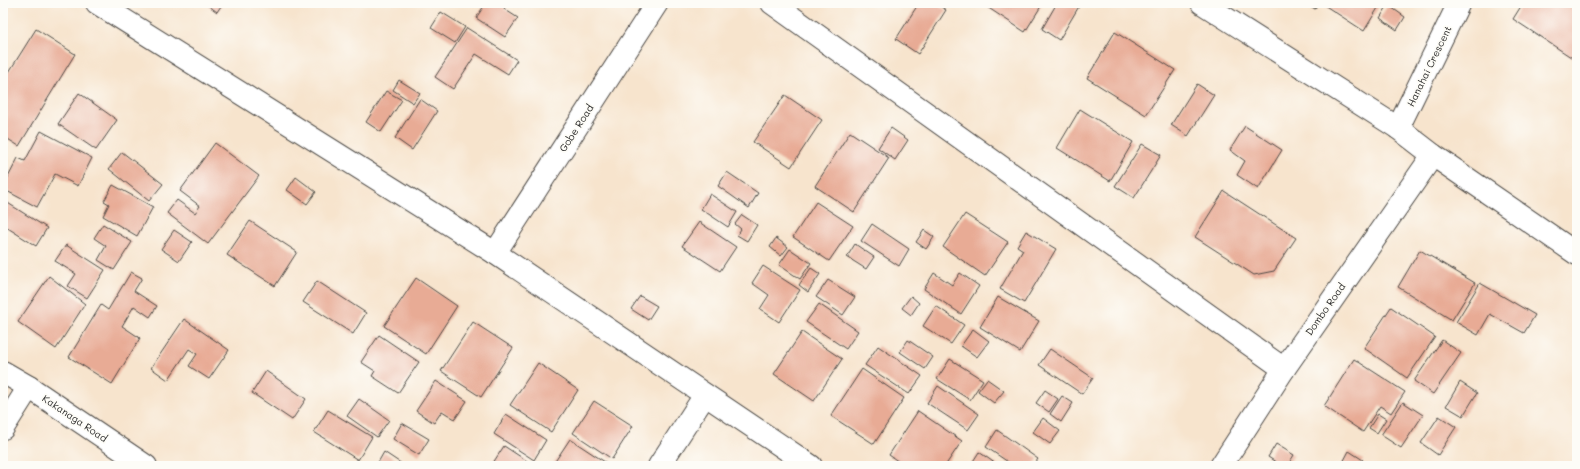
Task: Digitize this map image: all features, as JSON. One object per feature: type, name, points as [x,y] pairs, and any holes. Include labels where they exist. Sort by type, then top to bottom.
[{"type":"street","points":[[97,3],[495,253],[705,396],[811,466]]},
{"type":"street","name":"Gobe Road","points":[[495,253],[657,3]]},
{"type":"street","points":[[772,3],[1284,369]]},
{"type":"street","points":[[1202,3],[1398,128],[1433,155],[1577,254]]},
{"type":"street","name":"Hanahai Crescent","points":[[1398,128],[1459,3]]},
{"type":"street","name":"Dombo Road","points":[[1221,466],[1284,369],[1433,155]]},
{"type":"street","name":"Kakanaga Road","points":[[3,372],[29,387],[146,466]]},
{"type":"street","points":[[3,428],[29,387]]},
{"type":"street","points":[[659,466],[705,396]]},
{"type":"building","points":[[205,3],[223,3],[217,12]]},
{"type":"building","points":[[486,3],[508,3],[504,9],[518,18],[505,37],[476,18]]},
{"type":"building","points":[[919,3],[935,3],[946,10],[918,54],[896,39]]},
{"type":"building","points":[[981,3],[1043,3],[1025,32]]},
{"type":"building","points":[[1057,3],[1081,3],[1059,40],[1042,29]]},
{"type":"building","points":[[1305,3],[1318,3],[1315,9]]},
{"type":"building","points":[[1326,3],[1381,3],[1364,31],[1324,5]]},
{"type":"building","points":[[1523,3],[1577,3],[1577,61],[1513,19]]},
{"type":"building","points":[[1388,5],[1405,17],[1397,30],[1380,18]]},
{"type":"building","points":[[441,12],[465,27],[455,43],[431,28]]},
{"type":"building","points":[[467,28],[517,60],[508,74],[476,54],[453,89],[435,77]]},
{"type":"building","points":[[36,29],[75,54],[19,146],[3,136],[3,68],[9,72]]},
{"type":"building","points":[[1115,32],[1175,70],[1146,115],[1087,78]]},
{"type":"building","points":[[399,80],[420,93],[413,103],[393,90]]},
{"type":"building","points":[[1197,84],[1214,95],[1188,136],[1171,125]]},
{"type":"building","points":[[386,91],[402,100],[381,132],[366,122]]},
{"type":"building","points":[[79,93],[117,120],[96,150],[58,124]]},
{"type":"building","points":[[785,95],[822,120],[791,167],[753,142]]},
{"type":"building","points":[[420,99],[437,111],[412,150],[395,138]]},
{"type":"building","points":[[1080,109],[1133,142],[1110,181],[1057,148]]},
{"type":"building","points":[[1245,126],[1282,150],[1258,189],[1237,175],[1245,161],[1230,150]]},
{"type":"building","points":[[891,128],[908,140],[895,160],[878,148]]},
{"type":"building","points":[[41,131],[92,158],[78,186],[55,174],[37,207],[3,189],[3,187],[18,158],[25,161]]},
{"type":"building","points":[[850,132],[889,158],[854,212],[815,186]]},
{"type":"building","points":[[215,143],[259,176],[208,244],[167,213],[177,200],[195,213],[200,206],[180,191]]},
{"type":"building","points":[[1142,144],[1161,155],[1134,198],[1115,186]]},
{"type":"building","points":[[122,152],[163,184],[149,201],[109,169]]},
{"type":"building","points":[[727,172],[758,193],[749,208],[718,186]]},
{"type":"building","points":[[296,177],[316,192],[307,204],[287,190]]},
{"type":"building","points":[[113,185],[153,207],[137,236],[103,216],[109,204],[104,201]]},
{"type":"building","points":[[1224,191],[1296,238],[1274,271],[1254,275],[1195,237]]},
{"type":"building","points":[[710,194],[737,212],[728,227],[701,209]]},
{"type":"building","points":[[3,200],[47,228],[36,246],[3,225]]},
{"type":"building","points":[[816,202],[853,226],[829,261],[793,237]]},
{"type":"building","points":[[965,214],[1008,242],[985,276],[943,247]]},
{"type":"building","points":[[742,215],[757,225],[747,241],[737,235],[741,229],[735,224]]},
{"type":"building","points":[[250,221],[297,252],[275,286],[227,255]]},
{"type":"building","points":[[699,222],[736,247],[720,271],[682,246]]},
{"type":"building","points":[[103,224],[132,242],[114,270],[98,260],[106,246],[94,238]]},
{"type":"building","points":[[872,224],[909,249],[899,266],[861,241]]},
{"type":"building","points":[[174,230],[192,242],[179,261],[161,249]]},
{"type":"building","points":[[924,230],[934,237],[926,249],[916,242]]},
{"type":"building","points":[[1026,231],[1056,249],[1024,303],[1000,289],[1023,250],[1017,246]]},
{"type":"building","points":[[776,238],[788,247],[781,256],[770,247]]},
{"type":"building","points":[[855,244],[874,257],[866,269],[847,257]]},
{"type":"building","points":[[66,245],[105,270],[87,298],[68,286],[76,274],[55,261]]},
{"type":"building","points":[[790,249],[811,263],[800,279],[779,265]]},
{"type":"building","points":[[1420,250],[1475,283],[1452,320],[1398,287]]},
{"type":"building","points":[[763,266],[800,290],[779,322],[760,309],[769,295],[752,283]]},
{"type":"building","points":[[811,268],[820,274],[808,292],[799,285]]},
{"type":"building","points":[[131,272],[142,278],[134,291],[157,306],[150,317],[134,306],[122,326],[140,338],[112,384],[69,357],[101,305],[108,310]]},
{"type":"building","points":[[934,273],[952,285],[960,273],[979,286],[961,314],[924,289]]},
{"type":"building","points":[[49,276],[85,304],[56,349],[18,322]]},
{"type":"building","points":[[416,278],[457,306],[426,354],[384,326]]},
{"type":"building","points":[[828,280],[855,297],[843,315],[816,297]]},
{"type":"building","points":[[317,281],[366,313],[353,334],[303,302]]},
{"type":"building","points":[[1480,283],[1535,315],[1524,333],[1490,314],[1478,335],[1456,322]]},
{"type":"building","points":[[640,296],[657,306],[648,320],[631,309]]},
{"type":"building","points":[[911,296],[919,303],[911,315],[902,308]]},
{"type":"building","points":[[998,297],[1039,321],[1020,352],[980,327]]},
{"type":"building","points":[[819,304],[858,331],[846,349],[806,322]]},
{"type":"building","points":[[936,306],[964,325],[951,344],[923,326]]},
{"type":"building","points":[[1391,307],[1435,337],[1407,378],[1364,348]]},
{"type":"building","points":[[184,319],[229,350],[209,379],[189,366],[197,354],[189,349],[168,380],[151,368]]},
{"type":"building","points":[[473,322],[513,348],[481,397],[441,371]]},
{"type":"building","points":[[973,329],[989,341],[977,357],[961,346]]},
{"type":"building","points":[[802,332],[842,359],[814,401],[774,374]]},
{"type":"building","points":[[379,335],[419,362],[398,393],[372,376],[375,371],[361,362]]},
{"type":"building","points":[[908,340],[933,357],[925,369],[900,352]]},
{"type":"building","points":[[1442,340],[1461,353],[1433,394],[1414,381]]},
{"type":"building","points":[[878,346],[922,376],[909,394],[865,365]]},
{"type":"building","points":[[1050,349],[1093,378],[1082,394],[1039,365]]},
{"type":"building","points":[[950,359],[983,380],[970,400],[937,379]]},
{"type":"building","points":[[1354,359],[1405,392],[1391,413],[1380,406],[1363,432],[1324,406]]},
{"type":"building","points":[[538,363],[578,390],[551,432],[510,405]]},
{"type":"building","points":[[862,369],[904,398],[874,444],[831,416]]},
{"type":"building","points":[[266,371],[306,399],[292,420],[252,393]]},
{"type":"building","points":[[987,379],[1004,391],[994,403],[978,391]]},
{"type":"building","points":[[436,381],[467,401],[455,419],[442,411],[434,423],[416,411]]},
{"type":"building","points":[[1460,382],[1477,393],[1463,416],[1446,406]]},
{"type":"building","points":[[938,386],[979,414],[968,430],[927,403]]},
{"type":"building","points":[[1045,390],[1058,399],[1049,412],[1036,403]]},
{"type":"building","points":[[1062,396],[1073,403],[1061,422],[1050,414]]},
{"type":"building","points":[[359,399],[389,420],[377,437],[347,416]]},
{"type":"building","points":[[594,401],[633,426],[612,459],[573,433]]},
{"type":"building","points":[[1403,402],[1423,415],[1401,448],[1381,435]]},
{"type":"building","points":[[328,410],[372,437],[358,460],[314,432]]},
{"type":"building","points":[[918,411],[962,441],[945,466],[905,466],[889,455]]},
{"type":"building","points":[[506,414],[546,440],[534,460],[494,434]]},
{"type":"building","points":[[1378,414],[1386,419],[1377,433],[1369,428]]},
{"type":"building","points":[[1439,416],[1456,427],[1438,455],[1421,443]]},
{"type":"building","points":[[1043,418],[1060,431],[1050,444],[1033,432]]},
{"type":"building","points":[[402,423],[429,439],[419,455],[393,439]]},
{"type":"building","points":[[997,430],[1038,459],[1033,466],[1014,466],[986,447]]},
{"type":"building","points":[[570,439],[611,466],[552,466]]},
{"type":"building","points":[[1276,444],[1294,455],[1287,466],[1282,466],[1268,457]]},
{"type":"building","points":[[504,446],[527,461],[523,466],[491,466]]},
{"type":"building","points":[[1349,451],[1363,460],[1360,466],[1341,466]]},
{"type":"building","points":[[384,452],[405,466],[376,466]]},
{"type":"building","points":[[979,452],[999,466],[970,466]]}]
